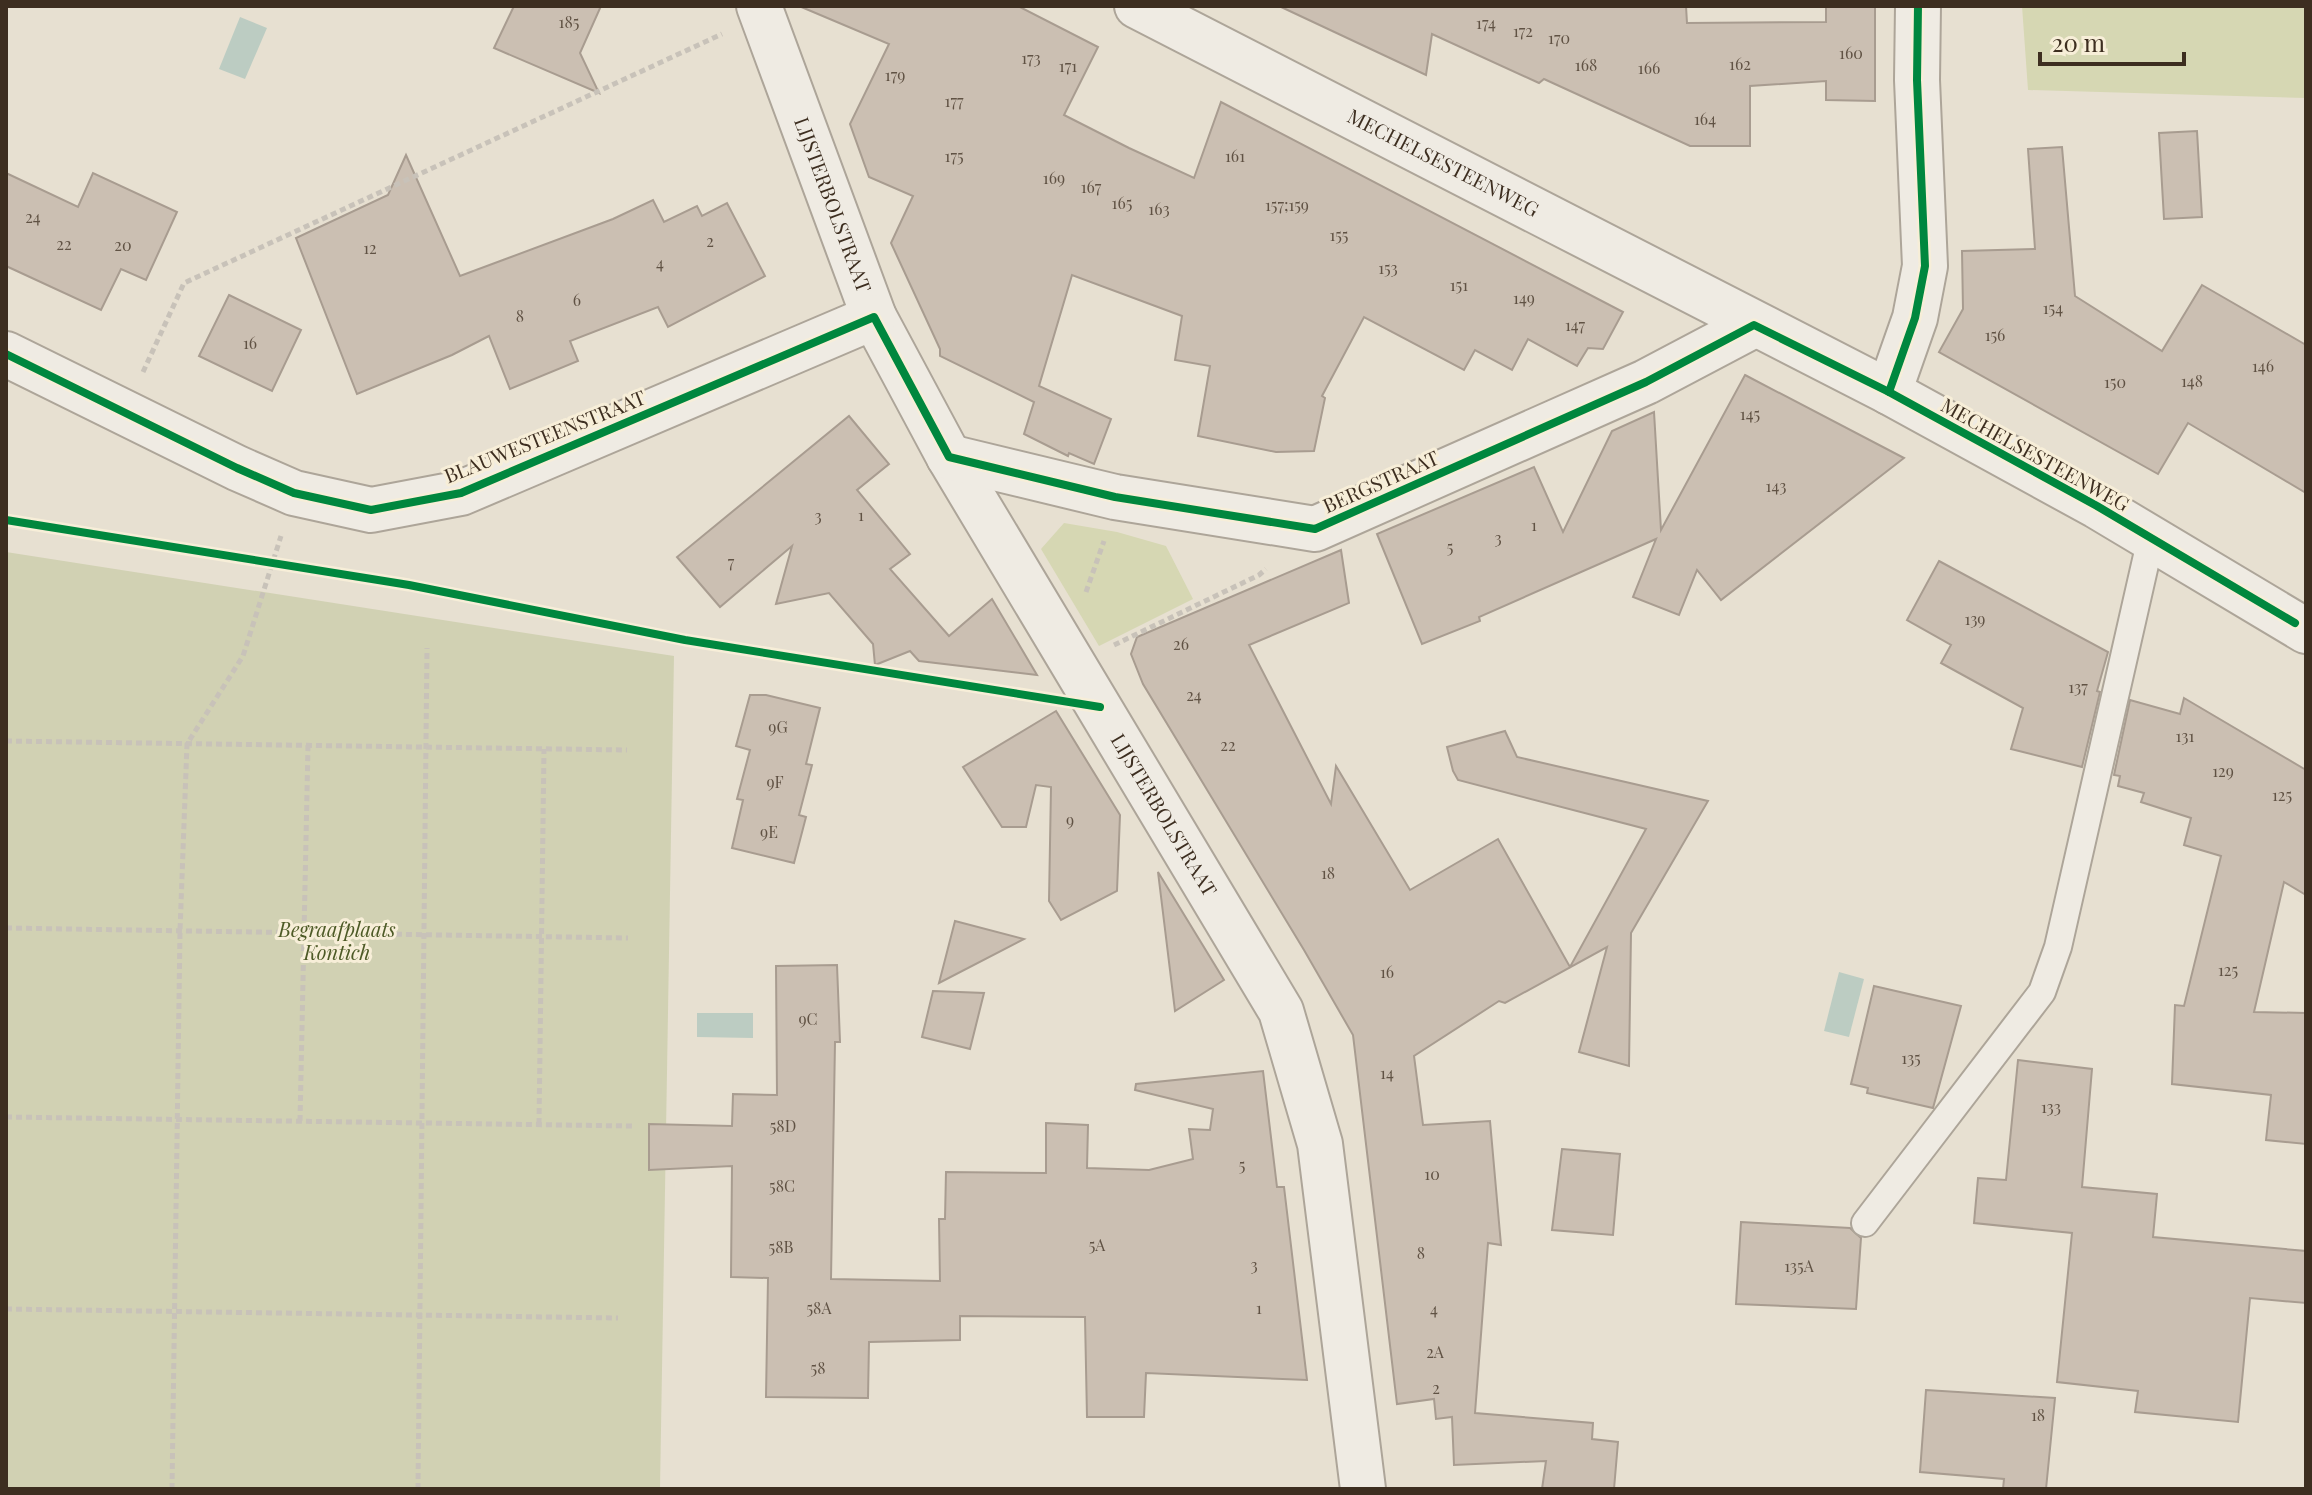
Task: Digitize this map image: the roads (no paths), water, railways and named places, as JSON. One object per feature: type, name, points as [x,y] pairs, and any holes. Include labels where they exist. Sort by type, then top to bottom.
[{"type":"street","name":"MECHELSESTEENWEG","points":[[1137,6],[1889,392],[2151,538],[2302,627]]},
{"type":"street","points":[[1889,392],[1915,318],[1925,266],[1917,80],[1918,6]]},
{"type":"street","name":"LIJSTERBOLSTRAAT","points":[[761,11],[874,317],[949,457],[1281,1011],[1320,1144],[1363,1489]]},
{"type":"street","name":"BLAUWESTEENSTRAAT","points":[[6,354],[294,493],[371,510],[461,493],[874,317]]},
{"type":"street","name":"BERGSTRAAT","points":[[949,457],[1115,497],[1315,529],[1646,382],[1754,325]]},
{"type":"lane","points":[[1865,1223],[2042,992],[2058,947],[2151,538]]},
{"type":"park label","name":"Begraafplaats Kontich","points":[[337,942]]}]
